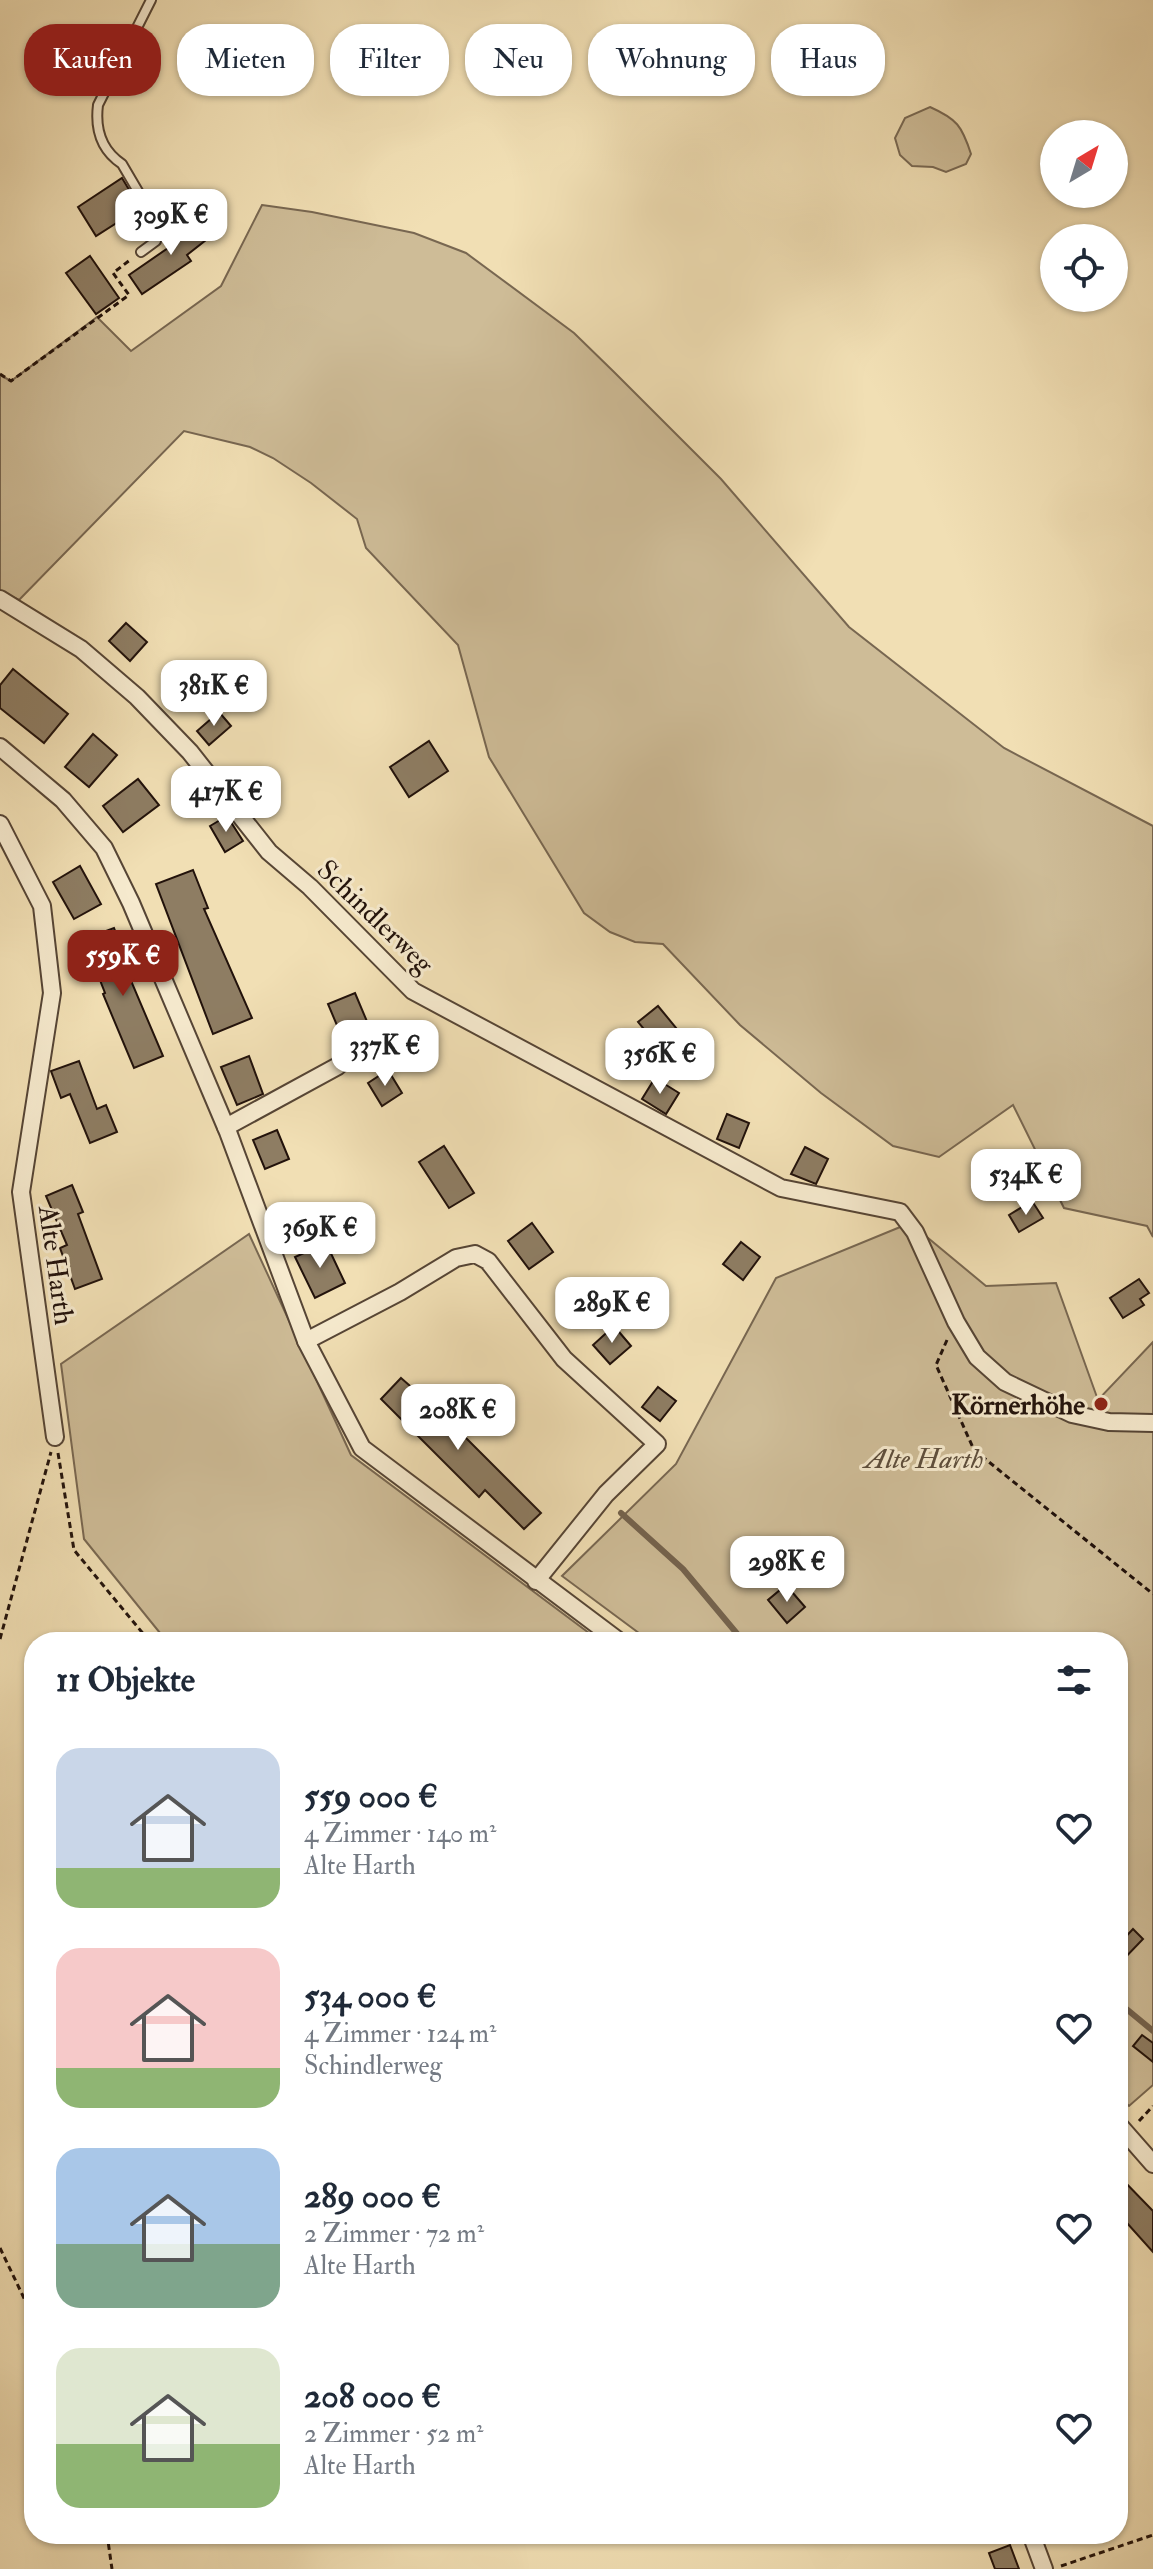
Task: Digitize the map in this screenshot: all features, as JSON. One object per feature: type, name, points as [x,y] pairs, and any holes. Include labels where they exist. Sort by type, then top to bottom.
[{"type":"street","name":"Schindlerweg","points":[[0,599],[81,649],[137,697],[190,752],[269,852],[310,887],[413,991],[781,1188],[900,1212],[915,1232],[956,1322],[977,1357],[1005,1382],[1072,1414],[1109,1422],[1153,1423]]},
{"type":"street","points":[[0,747],[63,800],[104,848],[131,903],[226,1127],[306,1341],[362,1448],[606,1632]]},
{"type":"street","name":"Alte Harth","points":[[0,824],[42,906],[52,993],[21,1192],[55,1437]]},
{"type":"street","points":[[226,1127],[338,1066]]},
{"type":"street","points":[[306,1341],[400,1292],[456,1258],[475,1254],[488,1261],[564,1359],[657,1444],[606,1494],[536,1581]]},
{"type":"street","points":[[1128,2134],[1153,2164]]},
{"type":"street","points":[[1035,2544],[1044,2569]]},
{"type":"lane","points":[[141,252],[156,241],[156,222],[122,164],[115,160],[100,138],[95,124],[98,105],[151,0]]},
{"type":"path","points":[[0,374],[11,381],[129,295],[113,273],[141,252]]},
{"type":"path","points":[[956,1322],[936,1365],[974,1450],[1153,1594]]},
{"type":"path","points":[[0,1639],[55,1437]]},
{"type":"path","points":[[55,1437],[74,1550],[142,1632]]},
{"type":"path","points":[[1128,2124],[1153,2106]]},
{"type":"path","points":[[0,2248],[24,2298]]},
{"type":"path","points":[[1128,2544],[1153,2535]]},
{"type":"path","points":[[108,2544],[112,2569]]},
{"type":"path","points":[[1053,2569],[1127,2544]]},
{"type":"green space","points":[[930,107],[947,115],[961,130],[971,154],[966,164],[946,172],[933,167],[912,166],[900,155],[895,138],[905,118]]},
{"type":"green space","points":[[262,205],[414,233],[466,253],[574,333],[614,372],[721,479],[849,627],[1004,748],[1153,826],[1153,1237],[1147,1226],[1064,1208],[1013,1105],[939,1157],[893,1146],[821,1093],[740,1025],[663,944],[635,942],[610,932],[584,913],[489,757],[458,645],[366,548],[357,519],[273,458],[250,447],[184,431],[19,600],[0,591],[0,375],[11,381],[97,317],[131,351],[221,286]]},
{"type":"green space","name":"Alte Harth","points":[[910,1223],[986,1286],[1056,1283],[1098,1400],[1153,1342],[1153,2085],[1129,2106],[1128,1632],[638,1632],[562,1576],[676,1464],[776,1278]]},
{"type":"green space","points":[[249,1234],[351,1455],[588,1632],[159,1632],[84,1539],[61,1364]]},
{"type":"building","points":[[122,178],[140,208],[96,236],[78,207]]},
{"type":"building","points":[[196,217],[211,236],[187,255],[191,261],[142,294],[129,275],[181,239],[176,233]]},
{"type":"building","points":[[90,256],[119,298],[96,314],[66,273]]},
{"type":"building","points":[[126,623],[147,642],[130,661],[109,641]]},
{"type":"building","points":[[13,669],[68,714],[44,743],[0,708],[0,685]]},
{"type":"building","points":[[219,712],[231,726],[209,745],[197,731]]},
{"type":"building","points":[[93,734],[117,755],[89,787],[65,767]]},
{"type":"building","points":[[429,741],[448,771],[409,797],[390,767]]},
{"type":"building","points":[[138,779],[159,805],[123,832],[103,806]]},
{"type":"building","points":[[227,816],[243,841],[225,852],[210,826]]},
{"type":"building","points":[[80,866],[101,904],[74,919],[53,882]]},
{"type":"building","points":[[193,870],[208,908],[204,909],[252,1018],[213,1034],[156,884]]},
{"type":"building","points":[[114,928],[127,961],[123,962],[163,1056],[134,1068],[84,939]]},
{"type":"building","points":[[355,993],[371,1031],[344,1042],[328,1004]]},
{"type":"building","points":[[658,1006],[677,1029],[657,1045],[638,1022]]},
{"type":"building","points":[[249,1056],[263,1094],[237,1105],[221,1067]]},
{"type":"building","points":[[79,1061],[97,1109],[106,1105],[117,1132],[90,1143],[70,1094],[61,1098],[51,1071]]},
{"type":"building","points":[[388,1070],[402,1093],[382,1106],[368,1083]]},
{"type":"building","points":[[655,1078],[679,1093],[666,1114],[642,1099]]},
{"type":"building","points":[[727,1114],[749,1123],[739,1148],[717,1139]]},
{"type":"building","points":[[277,1130],[289,1159],[265,1169],[253,1140]]},
{"type":"building","points":[[444,1146],[474,1193],[449,1208],[419,1162]]},
{"type":"building","points":[[805,1147],[828,1159],[816,1184],[791,1174]]},
{"type":"building","points":[[72,1185],[83,1212],[78,1214],[102,1279],[75,1289],[60,1248],[67,1245],[46,1196]]},
{"type":"building","points":[[1032,1201],[1043,1218],[1019,1232],[1009,1215]]},
{"type":"building","points":[[532,1223],[553,1252],[529,1269],[508,1241]]},
{"type":"building","points":[[741,1242],[760,1257],[743,1280],[723,1264]]},
{"type":"building","points":[[326,1243],[345,1283],[315,1298],[295,1257]]},
{"type":"building","points":[[1139,1279],[1149,1293],[1140,1299],[1144,1305],[1123,1318],[1110,1298]]},
{"type":"building","points":[[614,1326],[631,1346],[610,1364],[593,1345]]},
{"type":"building","points":[[401,1378],[442,1414],[541,1513],[524,1529],[485,1490],[479,1497],[381,1399]]},
{"type":"building","points":[[658,1387],[676,1401],[660,1421],[642,1407]]},
{"type":"building","points":[[786,1585],[805,1607],[787,1623],[768,1600]]},
{"type":"building","points":[[1133,1929],[1143,1939],[1128,1955],[1128,1934]]},
{"type":"building","points":[[1142,2035],[1153,2043],[1153,2062],[1133,2046]]},
{"type":"building","points":[[1128,2185],[1153,2211],[1153,2252],[1128,2224]]},
{"type":"building","points":[[1010,2545],[1019,2569],[995,2569],[989,2553]]},
{"type":"waterway","points":[[621,1513],[683,1569],[736,1632]]},
{"type":"waterway","points":[[1128,2010],[1153,2031]]},
{"type":"place","name":"Körnerhöhe","points":[[1101,1404]]}]
